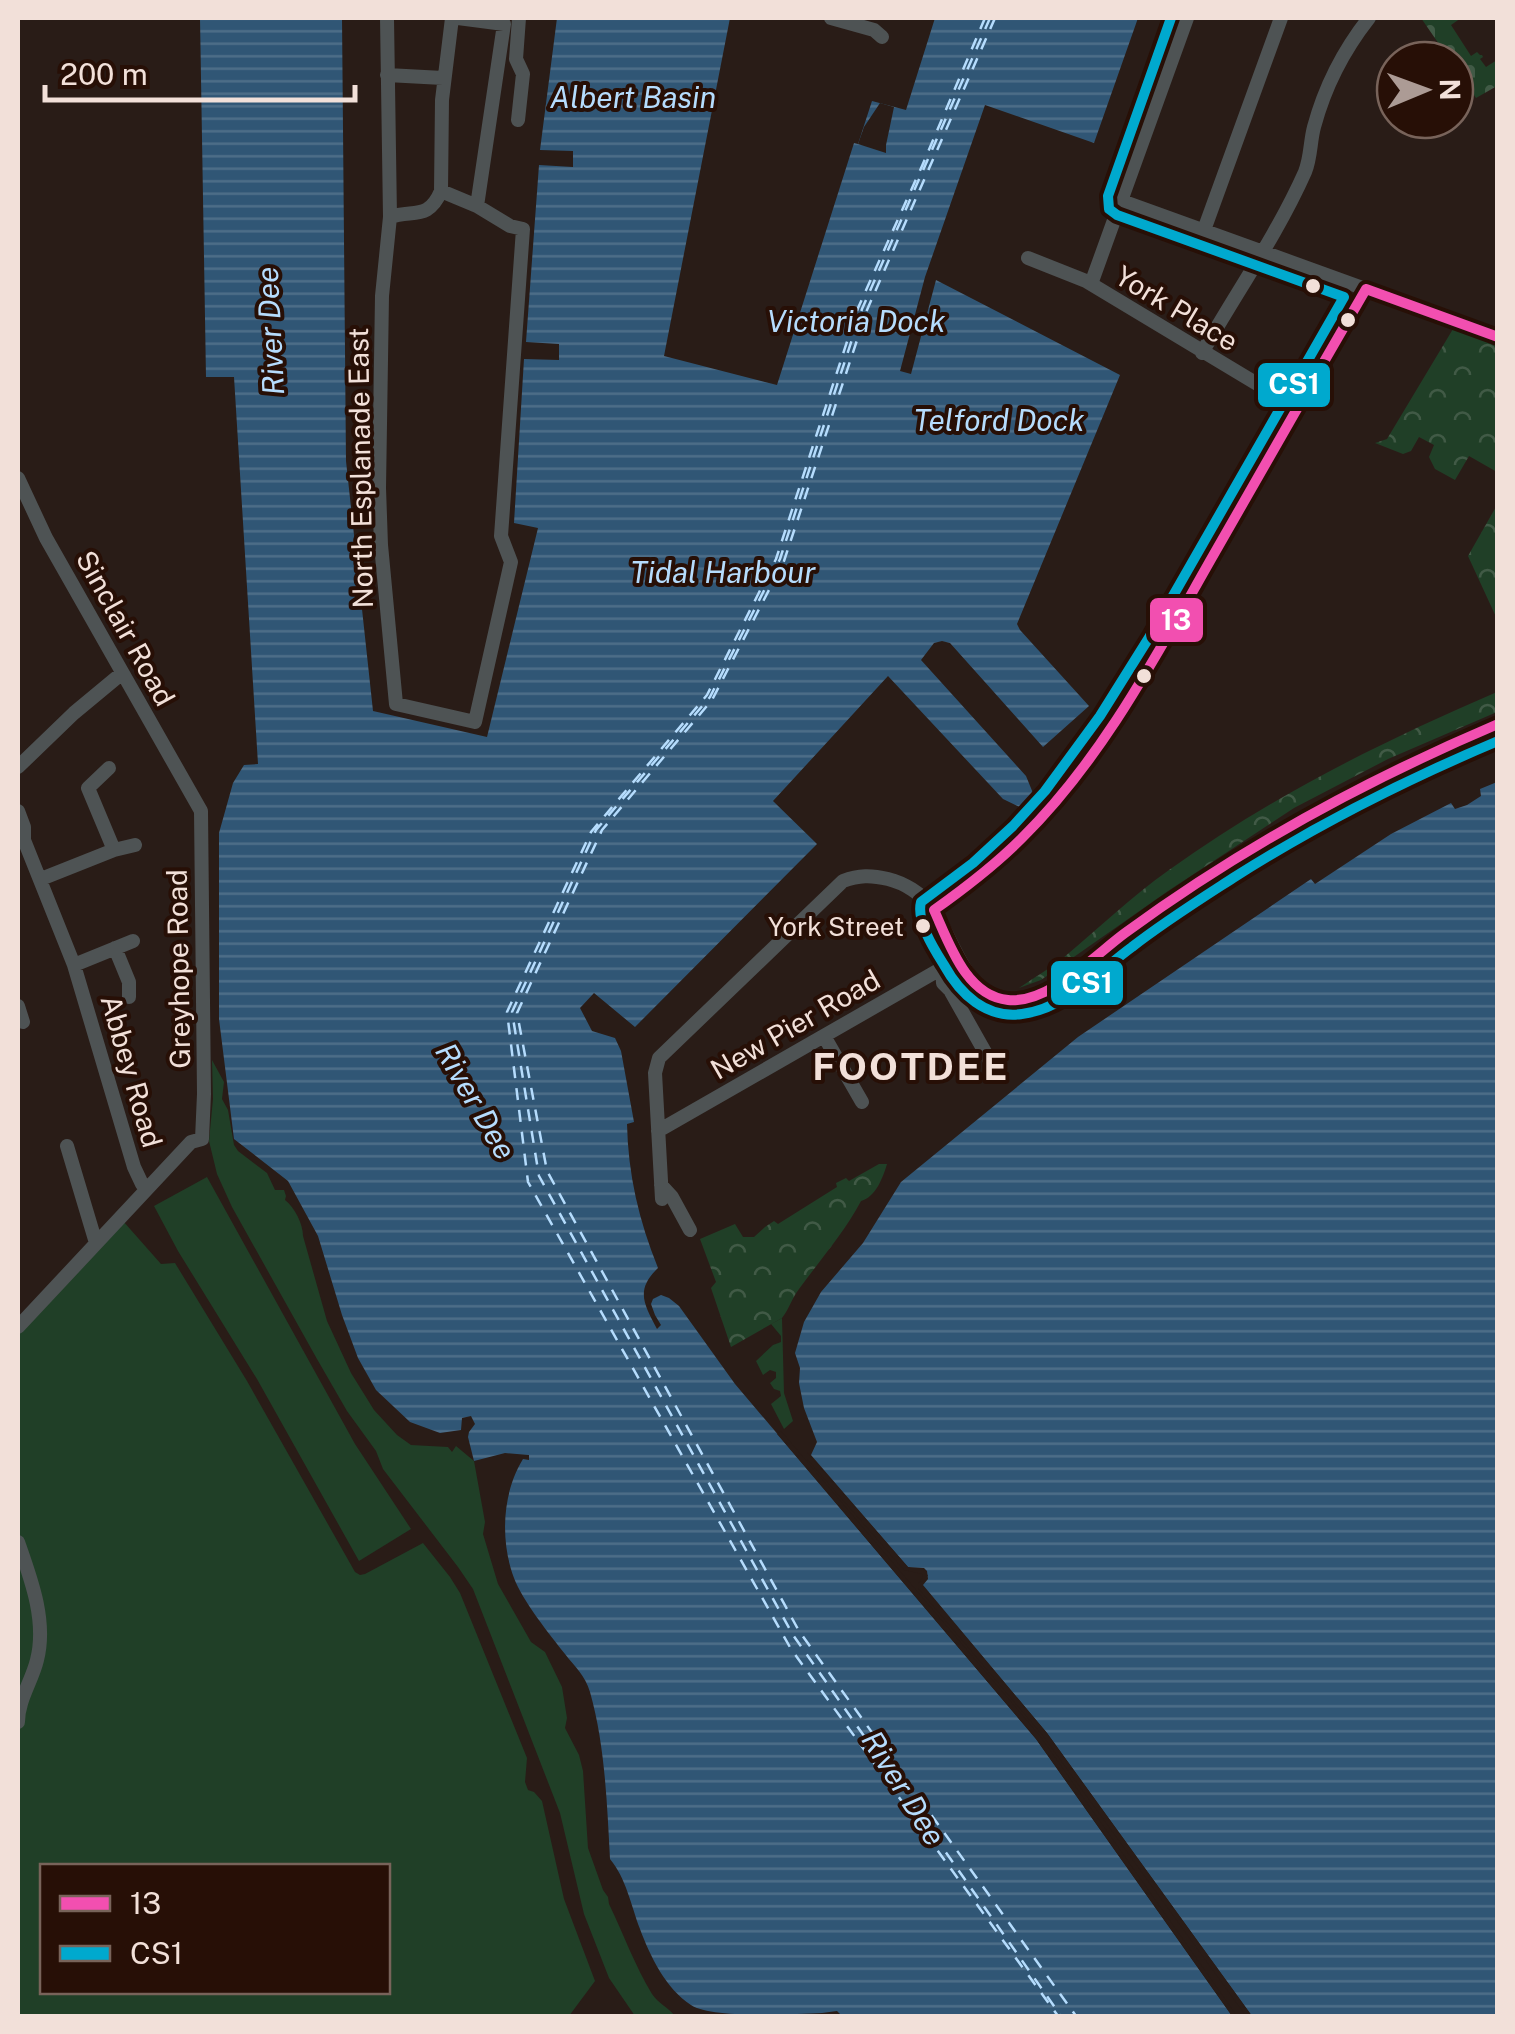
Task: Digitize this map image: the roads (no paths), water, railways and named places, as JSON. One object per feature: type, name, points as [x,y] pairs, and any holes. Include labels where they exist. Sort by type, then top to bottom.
[{"type":"street","name":"North Esplanade East","points":[[387,18],[390,217],[382,296],[379,488],[396,704],[475,722],[511,562],[501,536],[522,229],[502,223],[477,206]]},
{"type":"street","points":[[390,217],[426,211],[441,191],[444,78],[455,18],[504,24],[477,206],[441,191]]},
{"type":"street","points":[[518,120],[523,74],[516,59],[519,18]]},
{"type":"street","points":[[1091,284],[1188,18]]},
{"type":"street","points":[[1202,353],[1306,170],[1315,122],[1336,67],[1368,18]]},
{"type":"street","points":[[841,19],[874,30],[882,37]]},
{"type":"street","points":[[1204,230],[1277,19]]},
{"type":"street","points":[[387,74],[444,78]]},
{"type":"street","points":[[1122,200],[1498,337]]},
{"type":"street","name":"York Place","points":[[1028,258],[1091,284],[1297,408]]},
{"type":"street","points":[[934,910],[988,871],[1014,846],[1051,809],[1095,753],[1153,660],[1366,290]]},
{"type":"street","name":"Sinclair Road","points":[[18,478],[46,538],[121,674],[196,800]]},
{"type":"street","points":[[18,767],[121,674]]},
{"type":"street","points":[[690,1230],[672,1197],[661,1192],[655,1072],[662,1055],[837,886],[856,876],[868,875],[902,883],[934,910],[958,960],[984,991],[998,998],[1028,999],[1084,966],[1182,893],[1308,816],[1398,768],[1498,724]]},
{"type":"street","points":[[109,768],[88,788],[114,850]]},
{"type":"street","name":"Greyhope Road","points":[[148,1188],[190,1142],[202,1139],[202,823],[196,800]]},
{"type":"street","name":"Abbey Road","points":[[18,811],[24,840],[74,964],[134,1167],[148,1188]]},
{"type":"street","points":[[41,878],[135,845]]},
{"type":"street","name":"Abbey Road","points":[[74,964],[133,941]]},
{"type":"street","name":"Abbey Road","points":[[114,948],[129,982],[129,998]]},
{"type":"street","name":"New Pier Road","points":[[658,1131],[958,960]]},
{"type":"street","points":[[942,969],[942,983],[950,990],[990,1061]]},
{"type":"street","points":[[18,1006],[23,1022]]},
{"type":"street","points":[[824,1036],[862,1102]]},
{"type":"street","points":[[66,1146],[96,1243]]},
{"type":"street","points":[[18,1327],[148,1188]]},
{"type":"street","points":[[18,1542],[37,1604],[40,1636],[39,1655],[20,1705],[18,1722]]},
{"type":"water","points":[[200,18],[342,18],[346,461],[373,711],[487,737],[538,528],[514,523],[524,359],[559,360],[559,344],[526,342],[539,165],[573,167],[573,151],[540,150],[557,18],[730,18],[664,356],[777,385],[854,143],[858,144],[872,101],[906,110],[935,18],[1138,18],[1094,143],[985,105],[925,277],[900,371],[911,374],[936,280],[1120,375],[1017,624],[1089,706],[1043,747],[950,643],[934,643],[921,660],[1026,776],[1035,798],[1024,809],[1003,799],[888,676],[773,801],[817,844],[635,1027],[594,993],[580,1008],[592,1031],[615,1038],[621,1051],[634,1122],[627,1124],[632,1179],[658,1268],[644,1290],[648,1312],[657,1329],[661,1325],[651,1304],[661,1295],[679,1306],[735,1384],[1036,1739],[1232,2016],[842,2016],[837,2011],[734,2014],[691,2005],[654,1961],[624,1883],[610,1859],[602,1753],[588,1686],[530,1607],[510,1564],[505,1533],[507,1502],[516,1472],[523,1459],[529,1460],[529,1455],[505,1453],[474,1461],[468,1437],[475,1424],[471,1416],[462,1418],[461,1430],[440,1433],[410,1422],[376,1390],[358,1358],[318,1236],[288,1181],[234,1139],[219,1019],[219,833],[233,783],[244,765],[258,764],[234,377],[206,377]]},
{"type":"water","points":[[1497,782],[1497,2016],[1252,2016],[1047,1733],[922,1585],[928,1575],[908,1567],[811,1455],[817,1442],[804,1408],[795,1353],[804,1322],[821,1292],[863,1243],[901,1182],[1078,1037],[1311,879],[1315,884],[1391,834],[1451,803],[1455,809],[1467,805],[1481,796],[1480,789]]},
{"type":"place","name":"York Street","points":[[923,926]]},
{"type":"district","name":"FOOTDEE","points":[[911,1066]]},
{"type":"water label","name":"Albert Basin","points":[[633,97]]},
{"type":"water label","name":"Victoria Dock","points":[[856,321]]},
{"type":"water label","name":"River Dee","points":[[270,331]]},
{"type":"water label","name":"Telford Dock","points":[[999,420]]},
{"type":"water label","name":"Tidal Harbour","points":[[723,572]]},
{"type":"water label","name":"River Dee","points":[[476,1101]]},
{"type":"water label","name":"River Dee","points":[[904,1788]]}]
